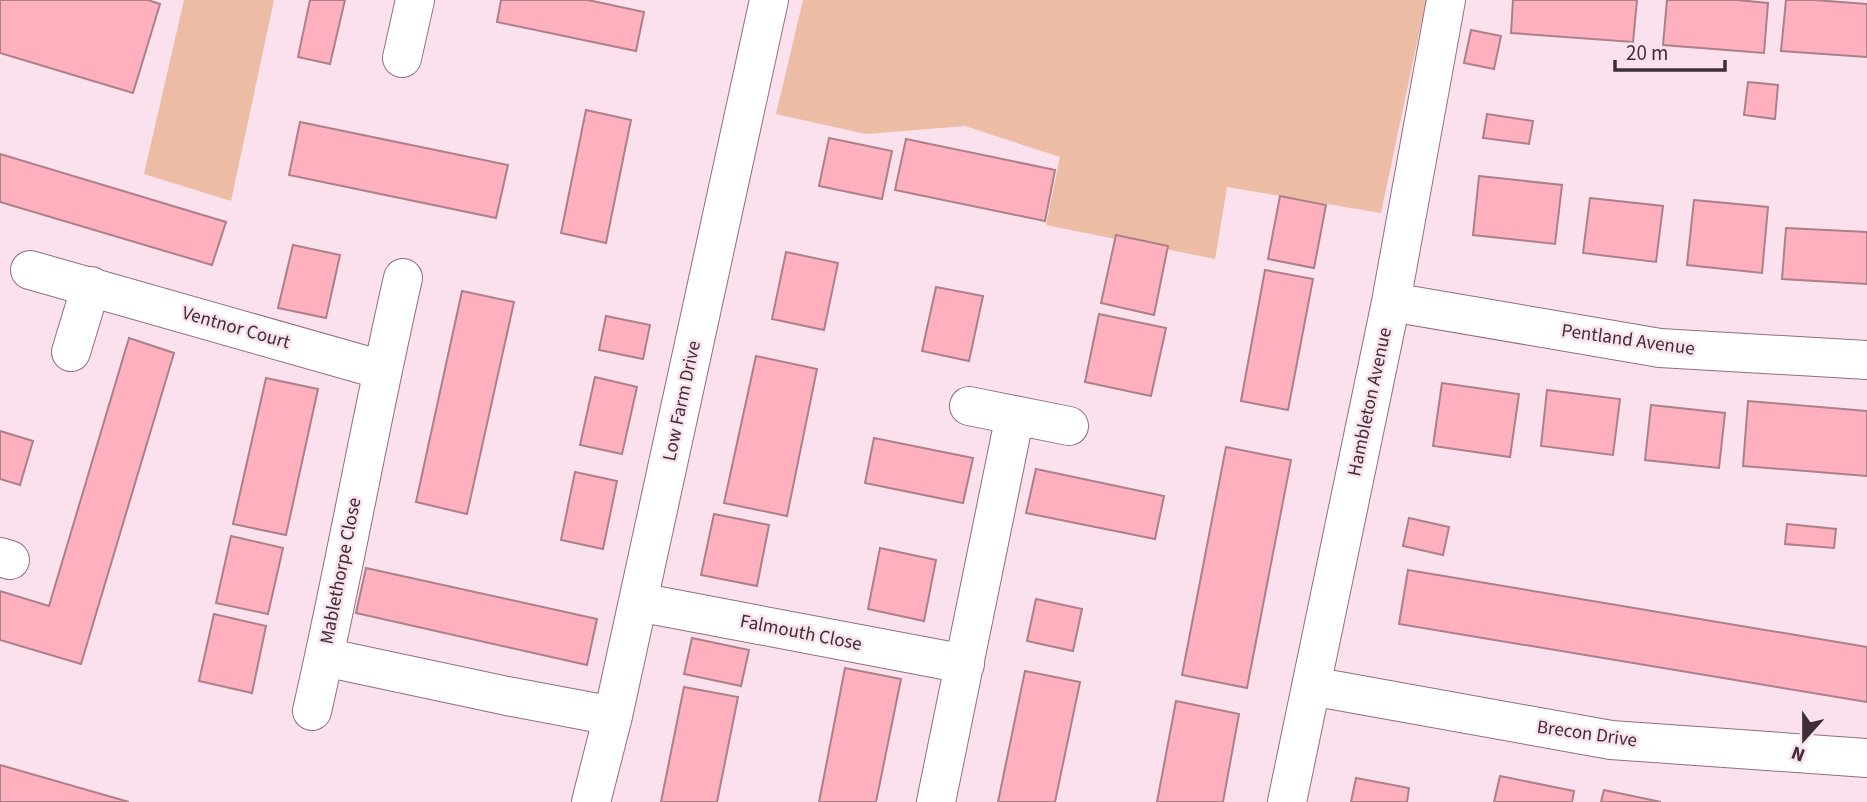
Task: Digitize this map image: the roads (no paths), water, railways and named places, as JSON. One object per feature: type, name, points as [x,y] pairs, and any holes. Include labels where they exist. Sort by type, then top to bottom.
[{"type":"street","points":[[402,58],[415,0]]},
{"type":"street","name":"Low Farm Drive","points":[[591,802],[613,716],[769,0]]},
{"type":"street","name":"Hambleton Avenue","points":[[1287,802],[1391,302],[1446,0]]},
{"type":"street","name":"Ventnor Court","points":[[30,270],[382,370]]},
{"type":"street","name":"Mablethorpe Close","points":[[403,278],[324,657],[613,716]]},
{"type":"street","points":[[71,352],[91,286]]},
{"type":"street","name":"Pentland Avenue","points":[[1391,302],[1660,348],[1867,360]]},
{"type":"street","points":[[969,406],[1069,426]]},
{"type":"street","points":[[936,802],[1015,415]]},
{"type":"street","name":"Falmouth Close","points":[[638,602],[965,664]]},
{"type":"street","points":[[312,711],[324,657]]},
{"type":"street","name":"Brecon Drive","points":[[1311,686],[1611,740],[1867,758]]}]
